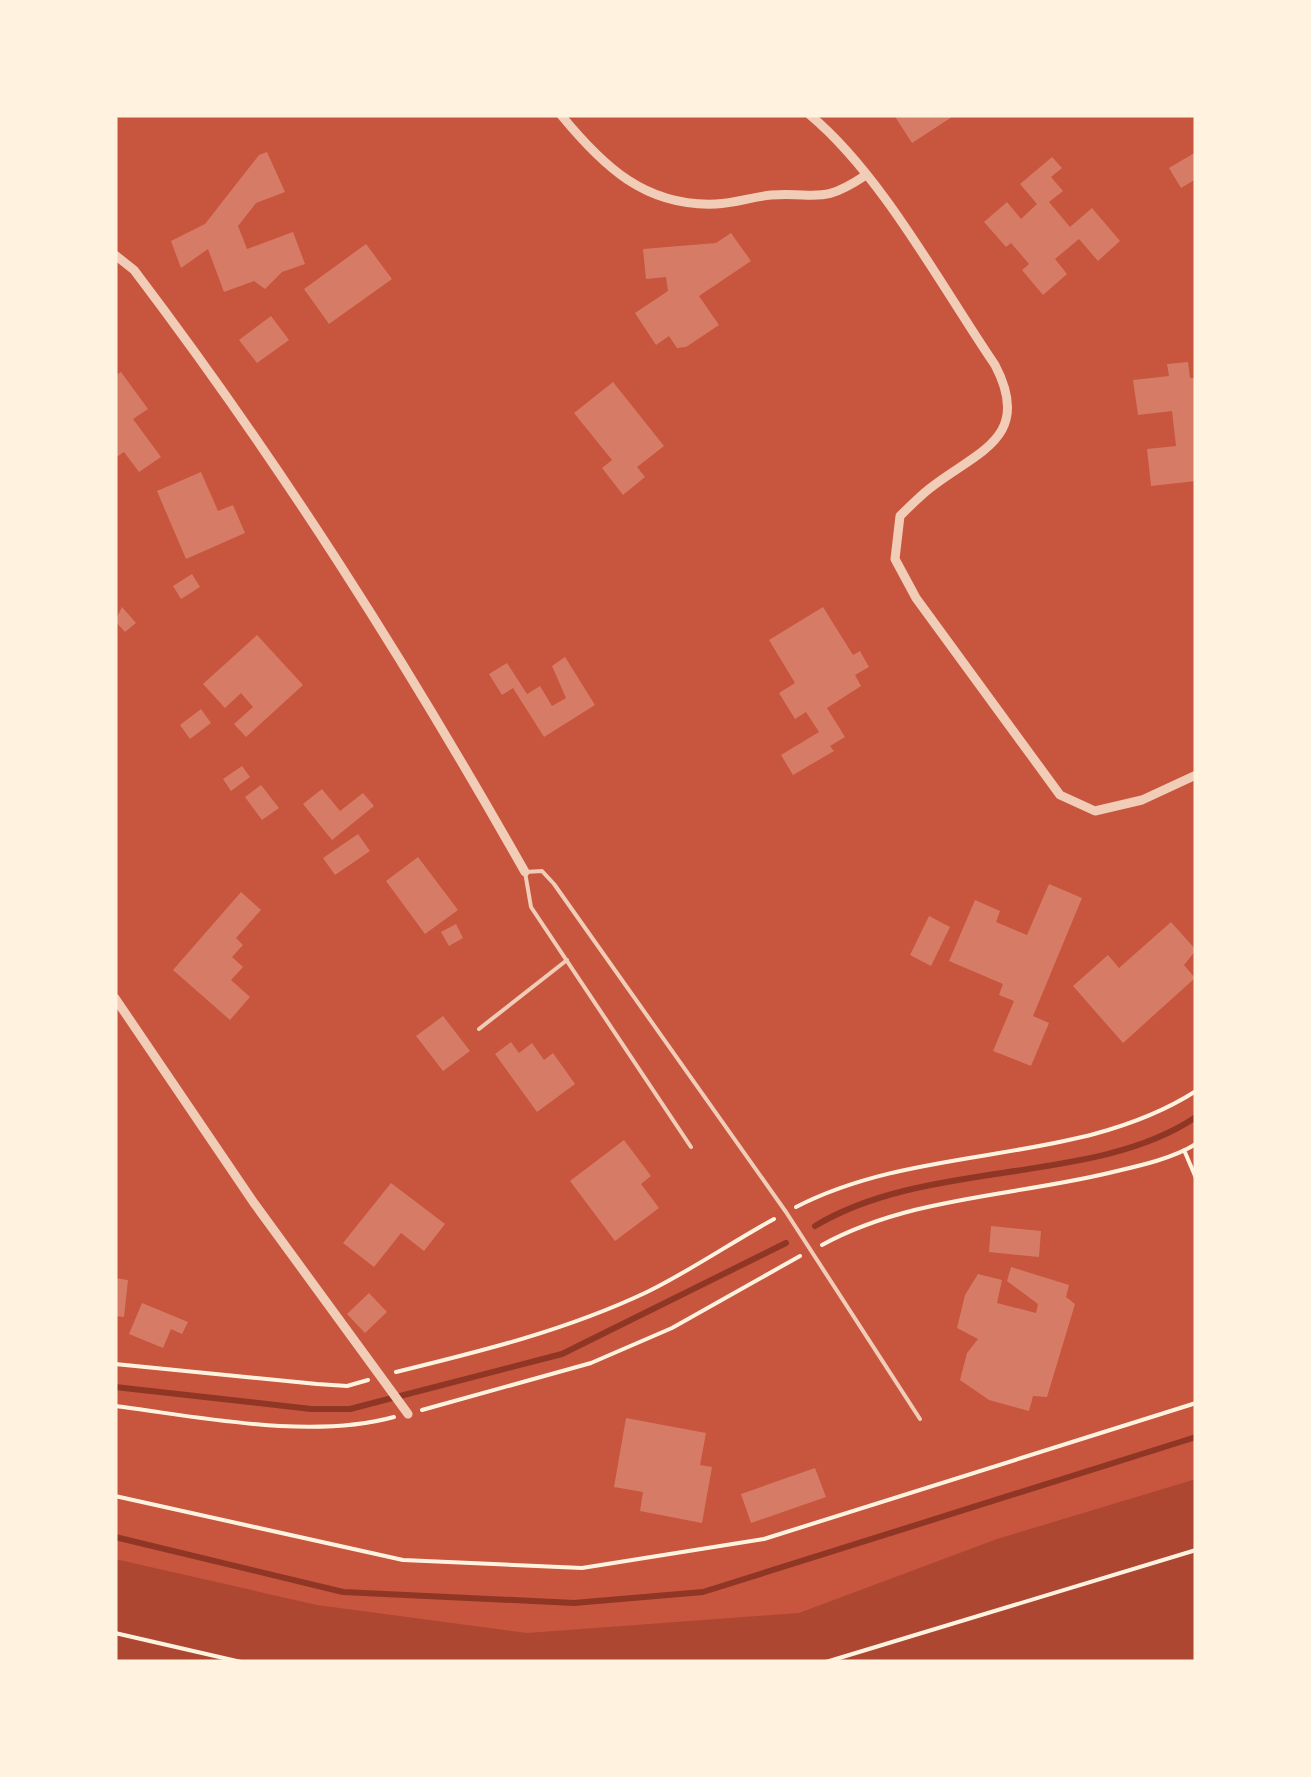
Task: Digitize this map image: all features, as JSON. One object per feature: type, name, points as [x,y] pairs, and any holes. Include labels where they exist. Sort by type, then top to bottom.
[{"type":"street","points":[[561,115],[610,170],[660,197],[712,204],[766,196],[826,197],[866,175]]},
{"type":"street","points":[[810,115],[834,134],[866,175],[995,365],[1007,398],[1002,430],[986,453],[930,488],[900,516],[895,559],[916,598],[1060,795],[1095,811],[1142,800],[1196,776]]},
{"type":"street","points":[[115,255],[134,270],[262,442],[421,688],[525,872]]},
{"type":"street","points":[[115,998],[406,1410]]},
{"type":"lane","points":[[691,1147],[531,906],[525,872],[542,871],[549,877],[786,1212],[920,1420]]},
{"type":"lane","points":[[479,1029],[567,960]]},
{"type":"path","points":[[115,1364],[346,1386],[382,1380],[572,1324],[648,1291],[837,1186],[878,1173],[1046,1145],[1130,1124],[1164,1112],[1196,1092]]},
{"type":"path","points":[[115,1406],[220,1419],[356,1428],[406,1410],[530,1384],[591,1362],[672,1328],[858,1224],[893,1214],[1059,1186],[1196,1144]]},
{"type":"path","points":[[1184,1150],[1196,1178]]},
{"type":"path","points":[[115,1496],[403,1560],[582,1568],[764,1539],[1196,1403]]},
{"type":"path","points":[[826,1662],[1196,1550]]},
{"type":"path","points":[[115,1633],[242,1662]]},
{"type":"shaded area","points":[[1196,1479],[1196,1662],[115,1662],[115,1559],[317,1605],[527,1633],[799,1613],[997,1539]]},
{"type":"building","points":[[894,115],[955,115],[912,143]]},
{"type":"building","points":[[267,152],[285,192],[256,203],[238,226],[247,249],[293,232],[305,264],[282,272],[265,289],[254,281],[224,292],[208,249],[181,268],[171,241],[205,224],[259,155]]},
{"type":"building","points":[[1196,152],[1196,179],[1181,188],[1169,168]]},
{"type":"building","points":[[1052,157],[1062,168],[1051,177],[1063,191],[1049,202],[1070,227],[1092,208],[1120,241],[1098,261],[1079,239],[1055,259],[1067,274],[1043,295],[1022,270],[1029,264],[1011,243],[1006,247],[984,222],[1007,202],[1021,219],[1037,204],[1020,184]]},
{"type":"building","points":[[731,233],[751,261],[699,296],[719,325],[686,347],[677,348],[669,336],[656,345],[635,313],[668,291],[666,277],[646,279],[643,249],[716,243]]},
{"type":"building","points":[[366,244],[392,279],[329,324],[304,289]]},
{"type":"building","points":[[271,316],[289,340],[257,363],[239,340]]},
{"type":"building","points":[[1188,362],[1190,378],[1196,378],[1196,481],[1151,486],[1147,449],[1176,446],[1172,411],[1138,415],[1133,380],[1169,376],[1167,364]]},
{"type":"building","points":[[121,372],[148,409],[133,419],[161,457],[139,472],[124,452],[115,458],[115,376]]},
{"type":"building","points":[[613,382],[664,446],[637,467],[645,477],[623,495],[602,468],[612,460],[574,413]]},
{"type":"building","points":[[201,472],[218,511],[233,505],[245,533],[186,559],[157,491]]},
{"type":"building","points":[[192,574],[200,587],[181,599],[173,586]]},
{"type":"building","points":[[122,607],[136,623],[125,632],[115,621]]},
{"type":"building","points":[[823,607],[853,655],[860,651],[869,667],[855,675],[861,686],[827,708],[845,737],[830,746],[834,751],[793,775],[781,755],[819,732],[806,712],[795,719],[779,693],[795,683],[769,640]]},
{"type":"building","points":[[257,635],[303,685],[246,737],[234,724],[253,707],[241,693],[225,708],[203,684]]},
{"type":"building","points":[[565,657],[595,705],[544,737],[513,688],[502,695],[489,674],[507,663],[527,694],[540,686],[552,706],[566,698],[552,666]]},
{"type":"building","points":[[201,709],[211,723],[190,739],[180,725]]},
{"type":"building","points":[[242,766],[250,777],[231,791],[223,779]]},
{"type":"building","points":[[261,785],[279,808],[262,820],[245,797]]},
{"type":"building","points":[[322,789],[340,811],[363,793],[374,806],[332,840],[303,804]]},
{"type":"building","points":[[358,834],[370,851],[335,875],[323,858]]},
{"type":"building","points":[[418,857],[458,910],[425,934],[386,881]]},
{"type":"building","points":[[1049,884],[1082,898],[1033,1016],[1049,1023],[1031,1066],[993,1051],[1014,1001],[999,995],[1003,984],[949,961],[975,900],[1000,911],[996,922],[1027,935]]},
{"type":"building","points":[[241,892],[261,910],[236,938],[243,945],[232,957],[243,967],[231,980],[250,997],[230,1020],[173,970]]},
{"type":"building","points":[[929,916],[950,927],[931,966],[910,955]]},
{"type":"building","points":[[1171,922],[1196,950],[1184,965],[1195,978],[1123,1043],[1073,986],[1108,955],[1119,968]]},
{"type":"building","points":[[456,924],[463,938],[449,946],[441,932]]},
{"type":"building","points":[[443,1016],[470,1051],[443,1071],[416,1036]]},
{"type":"building","points":[[511,1042],[519,1053],[532,1043],[544,1060],[553,1053],[575,1084],[537,1112],[495,1054]]},
{"type":"building","points":[[624,1140],[651,1176],[641,1184],[659,1208],[615,1241],[570,1181]]},
{"type":"building","points":[[391,1183],[445,1224],[424,1251],[401,1233],[374,1267],[343,1243]]},
{"type":"building","points":[[991,1226],[1041,1231],[1039,1257],[989,1252]]},
{"type":"building","points":[[1011,1267],[1069,1285],[1066,1297],[1075,1304],[1047,1397],[1033,1396],[1029,1411],[989,1400],[960,1380],[967,1353],[978,1339],[957,1328],[965,1295],[978,1274],[1002,1280],[997,1303],[1036,1313],[1038,1304],[1007,1281]]},
{"type":"building","points":[[115,1278],[128,1280],[124,1317],[115,1316]]},
{"type":"building","points":[[369,1293],[387,1312],[365,1333],[347,1314]]},
{"type":"building","points":[[142,1303],[188,1322],[182,1334],[171,1329],[163,1348],[129,1334]]},
{"type":"building","points":[[626,1418],[706,1433],[700,1465],[712,1467],[702,1523],[640,1511],[643,1492],[614,1487]]},
{"type":"building","points":[[815,1468],[826,1497],[751,1523],[741,1494]]},
{"type":"waterway","points":[[815,1226],[860,1205],[908,1190],[1109,1154],[1155,1139],[1196,1117]]},
{"type":"waterway","points":[[115,1387],[311,1409],[350,1409],[562,1354],[786,1243]]},
{"type":"waterway","points":[[115,1537],[343,1592],[574,1603],[703,1592],[1196,1437]]}]
